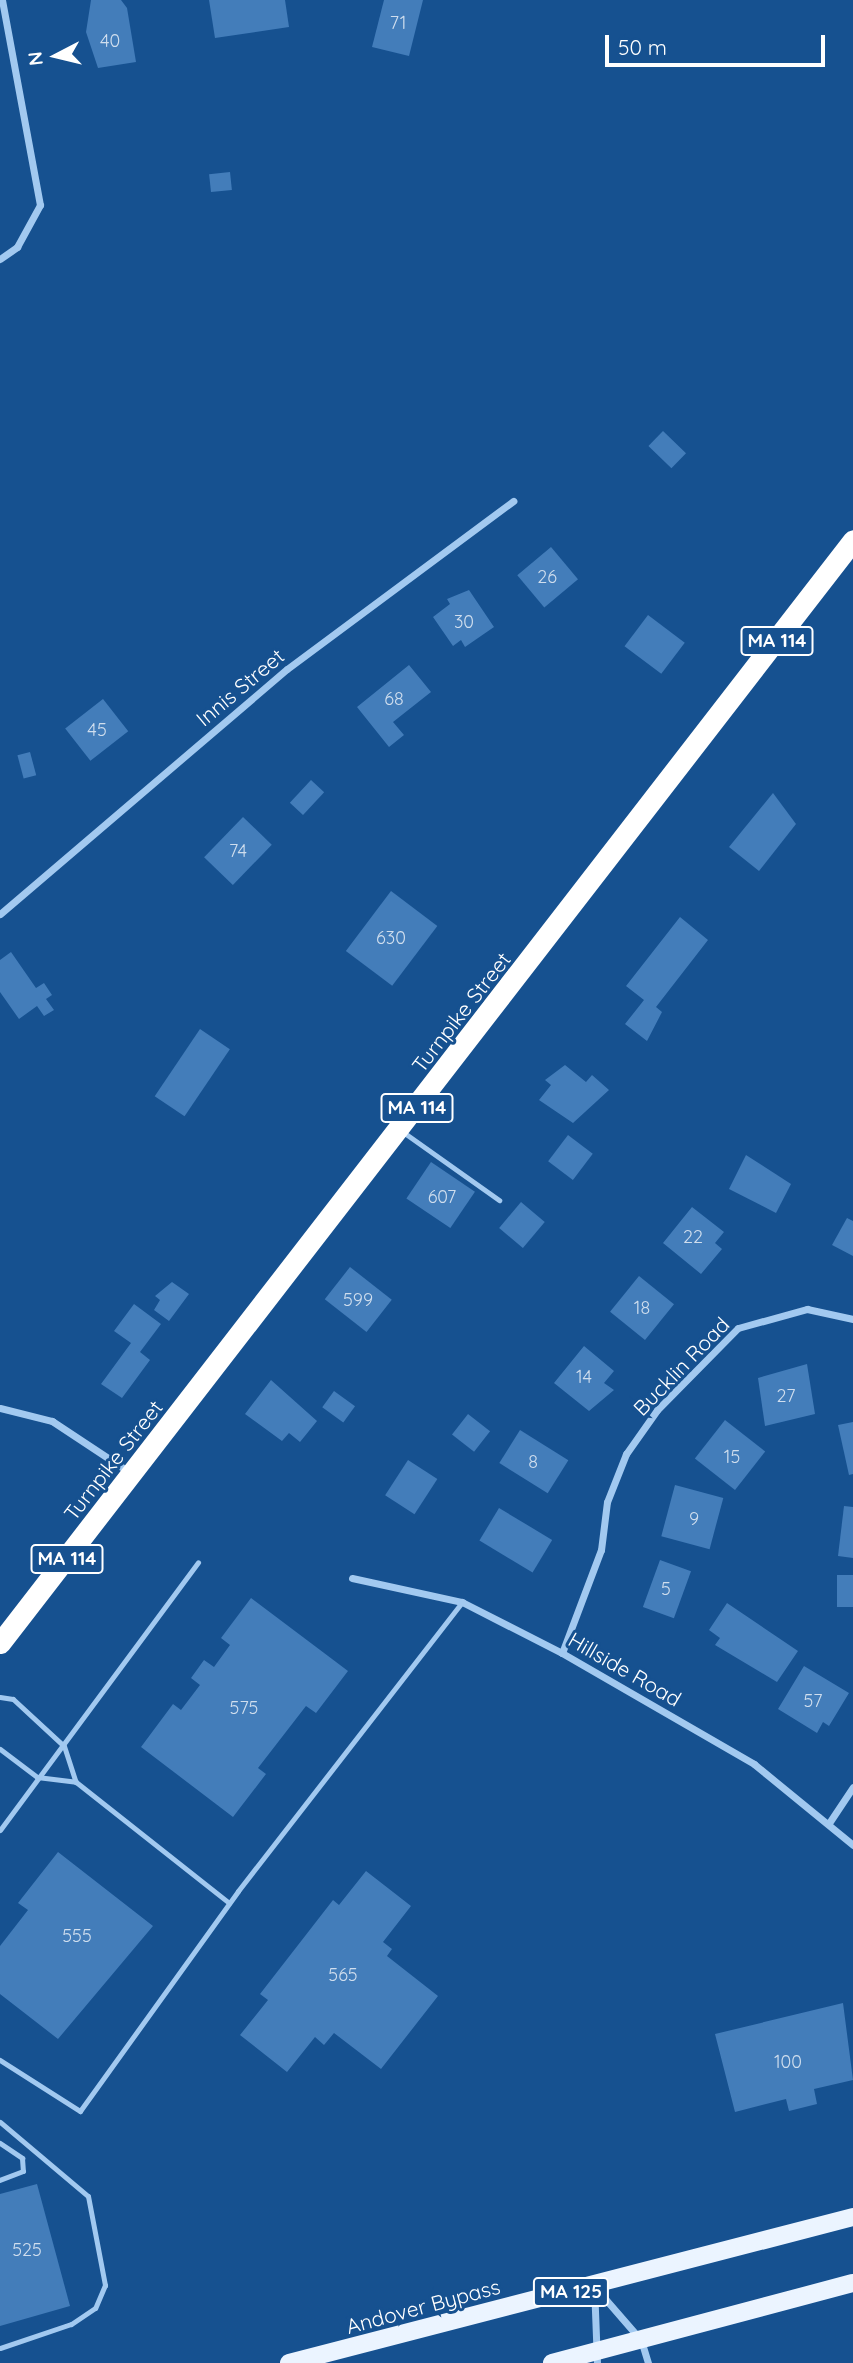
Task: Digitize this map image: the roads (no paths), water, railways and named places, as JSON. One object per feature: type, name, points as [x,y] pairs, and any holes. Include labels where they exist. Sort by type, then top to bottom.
[{"type":"highway","name":"Turnpike Street","points":[[0,1643],[400,1130],[853,541]]},
{"type":"main road","name":"Andover Bypass","points":[[289,2363],[853,2217]]},
{"type":"main road","points":[[552,2363],[596,2358],[641,2340],[853,2283]]},
{"type":"street","points":[[0,259],[17,247],[40,205],[2,0]]},
{"type":"street","name":"Innis Street","points":[[0,914],[287,670],[513,500]]},
{"type":"street","name":"Bucklin Road","points":[[562,1653],[601,1550],[607,1503],[626,1454],[657,1410],[738,1328],[807,1309],[853,1320]]},
{"type":"street","points":[[0,1408],[52,1421],[132,1474]]},
{"type":"street","name":"Hillside Road","points":[[352,1578],[462,1602],[562,1653],[754,1764],[853,1845]]},
{"type":"street","points":[[829,1823],[853,1787]]},
{"type":"street","points":[[594,2286],[641,2340],[648,2363]]},
{"type":"street","points":[[594,2286],[596,2358]]},
{"type":"lane","points":[[400,1130],[499,1200]]},
{"type":"lane","points":[[0,1830],[198,1562]]},
{"type":"lane","points":[[0,2060],[80,2112],[229,1903],[462,1602]]},
{"type":"lane","points":[[0,1697],[12,1699],[64,1746],[76,1782]]},
{"type":"lane","points":[[0,1749],[37,1777],[76,1782],[229,1903]]},
{"type":"lane","points":[[0,2122],[88,2196],[105,2285],[95,2308],[71,2324],[0,2348]]},
{"type":"lane","points":[[0,2143],[22,2158],[23,2171],[0,2180]]}]
